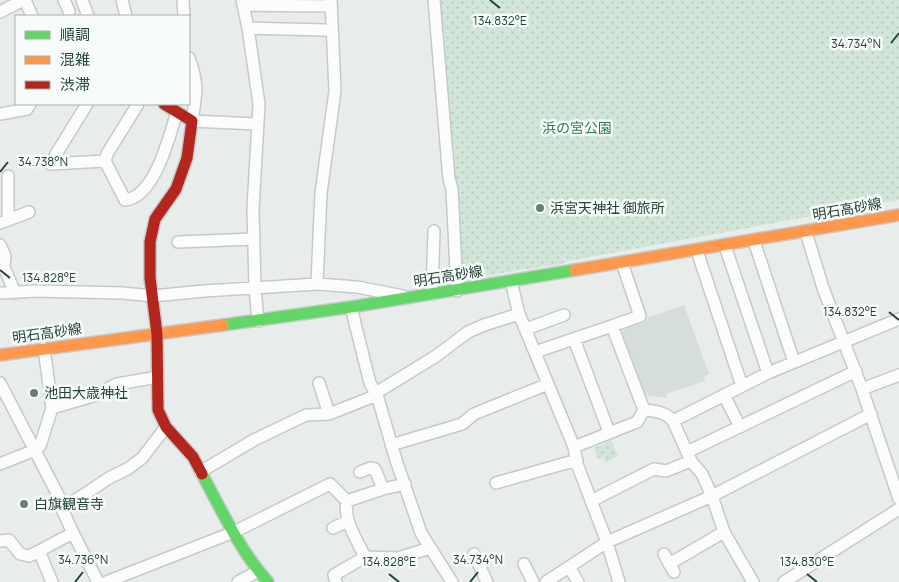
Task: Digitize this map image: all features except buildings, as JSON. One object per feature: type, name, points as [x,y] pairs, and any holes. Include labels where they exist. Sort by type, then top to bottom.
[{"type":"main road","points":[[166,105],[192,121],[187,158],[176,189],[153,225],[149,259],[157,334],[158,410],[166,428],[193,457],[234,532],[258,571],[268,582]]},
{"type":"main road","name":"明石高砂線","points":[[0,355],[258,322],[351,308],[899,215]]},
{"type":"street","points":[[0,12],[24,0],[32,15]]},
{"type":"street","points":[[82,0],[88,15]]},
{"type":"street","points":[[122,0],[126,15]]},
{"type":"street","points":[[183,0],[184,15]]},
{"type":"street","points":[[434,0],[449,179],[452,189],[457,291]]},
{"type":"street","points":[[258,322],[253,209],[260,104],[248,28],[242,3],[331,3],[334,91],[321,193],[317,284]]},
{"type":"street","points":[[248,28],[325,30]]},
{"type":"street","points":[[190,61],[197,87],[192,121],[258,124]]},
{"type":"street","points":[[0,114],[27,109],[29,105]]},
{"type":"street","points":[[86,105],[50,164],[106,161]]},
{"type":"street","points":[[137,105],[107,154],[106,161],[126,200],[133,200],[142,193],[163,159],[177,112]]},
{"type":"street","points":[[6,183],[4,221],[29,212]]},
{"type":"street","points":[[432,294],[434,231]]},
{"type":"street","points":[[806,232],[823,288],[856,371],[899,499]]},
{"type":"street","points":[[178,242],[254,239]]},
{"type":"street","points":[[754,241],[794,362]]},
{"type":"street","points":[[0,245],[5,256],[4,266],[15,293]]},
{"type":"street","points":[[724,246],[768,373]]},
{"type":"street","points":[[697,250],[742,386]]},
{"type":"street","points":[[535,352],[640,316],[622,263]]},
{"type":"street","points":[[511,281],[519,314],[574,447],[591,501],[608,544],[619,582]]},
{"type":"street","points":[[0,293],[36,291],[122,292],[153,296],[204,290],[317,284],[357,287],[412,297]]},
{"type":"street","points":[[351,308],[370,383],[377,394],[391,445],[421,533],[451,580],[438,582]]},
{"type":"street","points":[[200,472],[254,440],[306,415],[329,414],[377,394],[436,356],[468,332],[519,314]]},
{"type":"street","points":[[526,329],[564,315]]},
{"type":"street","points":[[673,421],[768,373],[899,319]]},
{"type":"street","points":[[612,326],[644,410]]},
{"type":"street","points":[[574,339],[609,432]]},
{"type":"street","points":[[0,464],[36,450],[40,446],[52,408],[44,348]]},
{"type":"street","points":[[591,501],[654,469],[666,471],[740,427],[856,371]]},
{"type":"street","points":[[862,389],[899,375]]},
{"type":"street","points":[[52,408],[93,396],[117,384],[158,377]]},
{"type":"street","points":[[0,383],[36,450],[59,497],[62,509],[73,533],[98,582]]},
{"type":"street","points":[[319,383],[329,414]]},
{"type":"street","points":[[391,445],[462,424],[474,414],[548,384]]},
{"type":"street","points":[[724,395],[740,427]]},
{"type":"street","points":[[644,410],[656,411],[669,416],[673,421],[689,456],[702,474],[712,496],[724,532],[753,582]]},
{"type":"street","points":[[574,447],[637,422],[644,410]]},
{"type":"street","points":[[546,582],[572,572],[608,544],[712,496],[870,414]]},
{"type":"street","points":[[62,509],[142,458],[166,428]]},
{"type":"street","points":[[496,483],[577,460]]},
{"type":"street","points":[[360,472],[370,468],[375,469],[383,489]]},
{"type":"street","points":[[106,582],[234,532],[330,484],[347,501]]},
{"type":"street","points":[[347,501],[405,484]]},
{"type":"street","points":[[347,501],[345,509],[348,521],[365,557]]},
{"type":"street","points":[[784,582],[899,509]]},
{"type":"street","points":[[333,528],[348,521]]},
{"type":"street","points":[[669,563],[724,532]]},
{"type":"street","points":[[0,541],[9,540],[20,554],[29,556],[73,533]]},
{"type":"street","points":[[336,582],[334,575],[365,557],[398,558],[430,548]]},
{"type":"street","points":[[39,551],[52,582]]},
{"type":"street","points":[[474,561],[487,582]]},
{"type":"street","points":[[524,564],[533,582]]},
{"type":"street","points":[[238,582],[258,571]]},
{"type":"shaded area","points":[[684,305],[709,374],[704,376],[705,381],[666,394],[667,398],[645,395],[622,332],[624,328]]},
{"type":"green space","name":"浜の宮公園","points":[[438,0],[899,0],[899,200],[568,261],[561,264],[463,279],[458,191],[453,180]]},
{"type":"green space","points":[[609,436],[618,455],[606,463],[603,457],[598,459],[594,448],[605,444],[604,439]]},
{"type":"traffic: fast","points":[[223,325],[351,307],[575,270]]},
{"type":"traffic: fast","points":[[202,474],[240,544],[268,582]]},
{"type":"traffic: slow","points":[[575,270],[899,215]]},
{"type":"traffic: slow","points":[[0,355],[223,325]]},
{"type":"traffic: jam","points":[[166,105],[192,121],[187,158],[176,189],[155,219],[150,242],[150,278],[157,334],[158,410],[166,427],[193,457],[202,474]]},
{"type":"place","name":"浜宮天神社 御旅所","points":[[540,208]]},
{"type":"place","name":"池田大歳神社","points":[[34,393]]},
{"type":"place","name":"白旗観音寺","points":[[24,504]]}]
